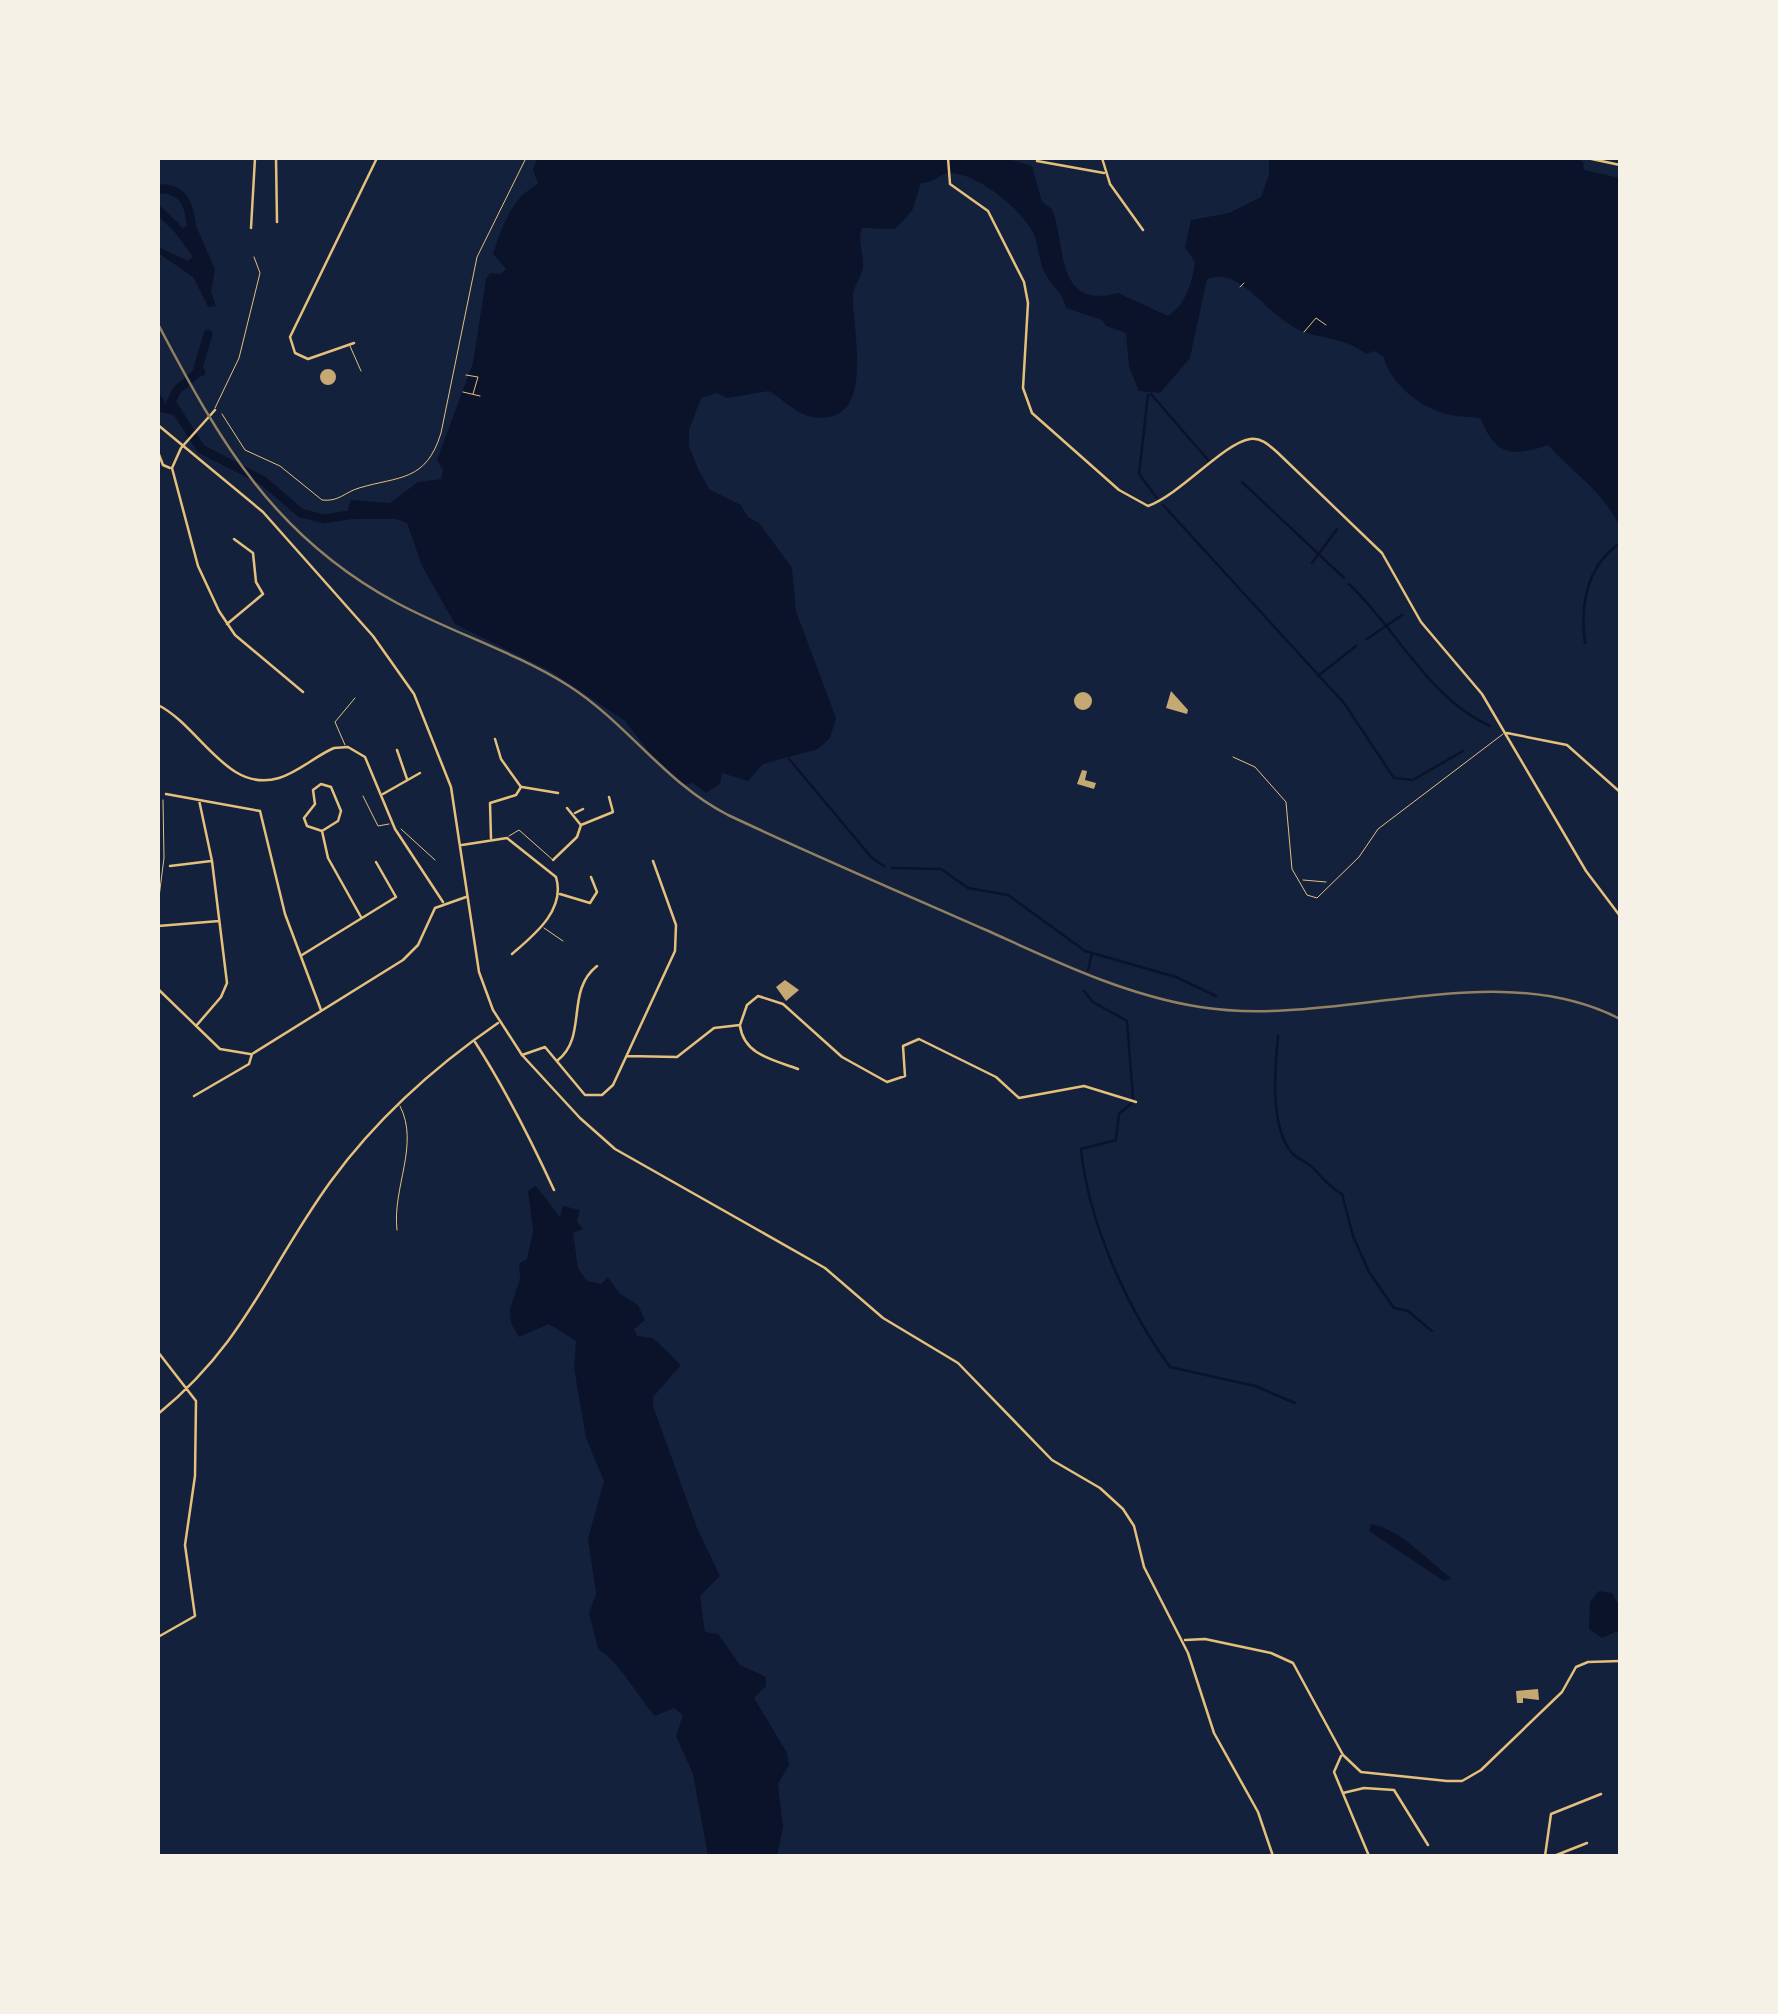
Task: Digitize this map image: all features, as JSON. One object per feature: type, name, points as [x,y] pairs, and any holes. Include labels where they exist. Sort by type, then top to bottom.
[{"type":"street","points":[[251,228],[254,158]]},
{"type":"street","points":[[276,158],[277,222]]},
{"type":"street","points":[[352,345],[308,359],[294,353],[290,337],[377,158]]},
{"type":"street","points":[[948,158],[953,186],[988,210],[1024,282],[1028,303],[1023,388],[1040,425],[1119,490],[1148,506],[1172,495],[1244,440],[1263,441],[1382,554],[1421,622],[1482,694],[1586,871],[1620,916]]},
{"type":"street","points":[[1102,158],[1105,173],[1142,230]]},
{"type":"street","points":[[1587,158],[1620,165]]},
{"type":"street","points":[[1037,161],[1105,173]]},
{"type":"street","points":[[215,410],[181,448],[172,468],[198,566],[227,624],[303,692]]},
{"type":"street","points":[[158,426],[263,512],[397,666],[438,744],[462,845],[478,972],[500,1022],[522,1055],[580,1118],[615,1149],[826,1268],[883,1318],[958,1363],[1052,1460],[1105,1492],[1130,1519],[1144,1568],[1183,1641],[1214,1734],[1258,1812],[1273,1856]]},
{"type":"street","points":[[158,452],[162,465],[172,468]]},
{"type":"street","points":[[227,624],[263,594],[252,550],[234,539]]},
{"type":"street","points":[[158,705],[192,728],[224,766],[259,780],[284,776],[325,752],[344,746],[365,757],[392,822],[443,902]]},
{"type":"street","points":[[1506,732],[1568,745],[1620,792]]},
{"type":"street","points":[[495,738],[501,759],[521,787],[558,793]]},
{"type":"street","points":[[397,750],[408,780]]},
{"type":"street","points":[[382,795],[420,774]]},
{"type":"street","points":[[321,784],[331,787],[341,808],[338,821],[322,830],[307,826],[304,818],[315,804],[314,787],[321,784]]},
{"type":"street","points":[[491,839],[494,827],[490,803],[516,796],[521,787]]},
{"type":"street","points":[[166,794],[258,809],[321,1011]]},
{"type":"street","points":[[553,860],[577,837],[581,825],[613,812],[609,797]]},
{"type":"street","points":[[196,1026],[226,985],[212,860],[199,799]]},
{"type":"street","points":[[567,808],[581,825]]},
{"type":"street","points":[[573,814],[583,809]]},
{"type":"street","points":[[322,830],[328,858],[362,918]]},
{"type":"street","points":[[462,845],[507,838],[556,877],[559,894],[542,926],[512,954]]},
{"type":"street","points":[[170,866],[212,860]]},
{"type":"street","points":[[522,1055],[541,1046],[557,1061],[576,1090],[593,1097],[613,1085],[675,952],[676,924],[653,861]]},
{"type":"street","points":[[301,956],[398,893],[376,862]]},
{"type":"street","points":[[559,894],[590,903],[597,892],[590,876]]},
{"type":"street","points":[[194,1096],[245,1067],[252,1054],[410,955],[431,913],[443,902],[466,896]]},
{"type":"street","points":[[158,926],[220,921]]},
{"type":"street","points":[[557,1061],[575,1033],[576,1001],[582,983],[597,966]]},
{"type":"street","points":[[158,989],[220,1050],[252,1054]]},
{"type":"street","points":[[798,1069],[754,1053],[743,1039],[740,1025],[752,999],[767,997],[788,1007],[842,1058],[887,1082],[905,1076],[903,1046],[919,1039],[996,1077],[1019,1098],[1084,1086],[1136,1102]]},
{"type":"street","points":[[158,1414],[188,1388],[244,1324],[331,1180],[398,1103],[500,1022]]},
{"type":"street","points":[[627,1056],[678,1058],[714,1028],[740,1025]]},
{"type":"street","points":[[474,1040],[516,1104],[524,1133],[554,1190]]},
{"type":"street","points":[[158,1352],[196,1401],[195,1476],[185,1545],[194,1616],[158,1638]]},
{"type":"street","points":[[1183,1641],[1205,1639],[1287,1659],[1300,1670],[1342,1755],[1361,1772],[1462,1781],[1481,1770],[1562,1692],[1576,1667],[1588,1662],[1620,1661]]},
{"type":"street","points":[[1342,1755],[1334,1768],[1369,1856]]},
{"type":"street","points":[[1343,1793],[1364,1788],[1394,1790],[1428,1845]]},
{"type":"street","points":[[1545,1856],[1551,1814],[1601,1794]]},
{"type":"street","points":[[1554,1856],[1587,1843]]},
{"type":"lane","points":[[215,410],[239,358],[260,272],[254,257]]},
{"type":"lane","points":[[352,345],[362,371]]},
{"type":"lane","points":[[344,746],[335,722],[355,698]]},
{"type":"lane","points":[[1233,757],[1254,767],[1286,802],[1289,857],[1306,893],[1317,898],[1358,857],[1378,829],[1506,732]]},
{"type":"lane","points":[[363,796],[378,826],[392,822]]},
{"type":"lane","points":[[401,829],[435,860]]},
{"type":"lane","points":[[507,838],[519,830],[553,860]]},
{"type":"lane","points":[[414,857],[422,850]]},
{"type":"lane","points":[[1302,880],[1329,883]]},
{"type":"lane","points":[[542,926],[563,941]]},
{"type":"lane","points":[[396,1230],[396,1200],[411,1132],[398,1103]]},
{"type":"path","points":[[215,410],[245,450],[280,466],[299,485],[328,501],[356,488],[406,478],[436,450],[477,257],[526,158]]},
{"type":"path","points":[[1304,332],[1316,318],[1326,325]]},
{"type":"path","points":[[466,375],[478,377],[473,394]]},
{"type":"path","points":[[463,392],[480,396]]},
{"type":"path","points":[[158,905],[164,858],[163,800]]},
{"type":"water","points":[[537,158],[1005,158],[1032,166],[1042,202],[1052,209],[1073,284],[1097,296],[1118,293],[1168,316],[1184,299],[1192,278],[1195,262],[1185,247],[1191,220],[1229,213],[1261,197],[1269,175],[1269,158],[1576,158],[1583,162],[1584,170],[1620,178],[1620,527],[1597,493],[1548,445],[1515,452],[1499,447],[1481,419],[1444,414],[1411,396],[1393,377],[1383,356],[1374,351],[1366,354],[1347,343],[1296,329],[1248,289],[1228,278],[1207,279],[1190,358],[1160,393],[1139,391],[1129,367],[1126,333],[1066,308],[1044,270],[1035,237],[1021,216],[985,186],[960,174],[945,174],[921,183],[912,211],[895,229],[862,228],[863,267],[853,296],[857,375],[845,409],[830,417],[808,416],[769,391],[727,398],[717,393],[701,398],[689,430],[689,446],[698,469],[709,489],[741,505],[748,517],[759,523],[792,568],[796,611],[836,718],[830,738],[818,749],[763,764],[748,781],[722,773],[720,784],[706,793],[693,783],[685,785],[649,752],[625,721],[552,672],[455,624],[422,566],[407,523],[396,519],[352,519],[348,508],[351,500],[390,503],[418,482],[441,479],[443,470],[437,460],[473,363],[486,279],[490,273],[501,274],[506,269],[493,254],[514,205],[538,184],[533,170]]},
{"type":"water","points":[[168,217],[183,228],[192,222],[196,226],[215,269],[211,292],[216,306],[208,307],[193,277],[158,253],[158,247],[188,261],[193,257],[165,219]]},
{"type":"water","points":[[536,1186],[560,1217],[563,1206],[580,1210],[577,1222],[583,1229],[573,1233],[578,1268],[587,1281],[601,1284],[608,1277],[620,1294],[638,1305],[645,1320],[634,1329],[637,1336],[653,1338],[681,1365],[653,1397],[653,1406],[697,1528],[720,1576],[700,1596],[705,1632],[718,1634],[740,1665],[766,1677],[766,1686],[754,1698],[787,1753],[789,1765],[778,1784],[783,1827],[777,1856],[708,1856],[693,1774],[676,1736],[683,1715],[674,1708],[655,1716],[621,1670],[598,1649],[589,1613],[596,1594],[588,1539],[604,1481],[586,1438],[574,1368],[576,1341],[549,1324],[519,1337],[511,1323],[510,1309],[520,1279],[519,1264],[527,1259],[533,1231],[528,1191]]},
{"type":"water","points":[[1371,1524],[1404,1539],[1451,1578],[1444,1581],[1369,1531]]},
{"type":"water","points":[[1599,1591],[1612,1593],[1620,1607],[1620,1630],[1602,1638],[1589,1629],[1590,1602]]},
{"type":"building","points":[[328,369],[336,377],[328,385],[320,377]]},
{"type":"building","points":[[1171,691],[1188,710],[1187,714],[1166,708]]},
{"type":"building","points":[[1083,692],[1090,694],[1090,708],[1083,710],[1076,708],[1074,701],[1076,694]]},
{"type":"building","points":[[1082,770],[1087,771],[1085,780],[1096,783],[1094,789],[1077,784]]},
{"type":"building","points":[[785,980],[799,990],[786,1001],[776,987]]},
{"type":"building","points":[[1538,1689],[1539,1700],[1523,1698],[1523,1703],[1517,1703],[1516,1691]]},
{"type":"waterway","points":[[158,189],[181,195],[188,207],[192,232]]},
{"type":"waterway","points":[[158,210],[175,226]]},
{"type":"waterway","points":[[201,372],[198,368],[208,334]]},
{"type":"waterway","points":[[196,374],[177,390],[171,402],[201,449],[262,480],[301,513],[324,519],[361,513]]},
{"type":"waterway","points":[[1151,394],[1208,460]]},
{"type":"waterway","points":[[1148,395],[1139,474],[1157,498]]},
{"type":"waterway","points":[[158,399],[163,408],[177,411]]},
{"type":"waterway","points":[[1242,482],[1344,578]]},
{"type":"waterway","points":[[1163,505],[1344,703],[1394,778],[1413,780],[1463,751]]},
{"type":"waterway","points":[[1312,563],[1337,529]]},
{"type":"waterway","points":[[1585,643],[1588,587],[1600,563],[1620,543]]},
{"type":"waterway","points":[[1349,584],[1431,681],[1468,714],[1490,726]]},
{"type":"waterway","points":[[1367,639],[1402,615]]},
{"type":"waterway","points":[[1318,676],[1356,646]]},
{"type":"waterway","points":[[789,759],[872,858],[884,866]]},
{"type":"waterway","points":[[892,868],[941,869],[968,888],[1008,895],[1085,951],[1176,977],[1216,996]]},
{"type":"waterway","points":[[1088,970],[1092,954]]},
{"type":"waterway","points":[[1084,991],[1093,1002],[1127,1021],[1133,1098]]},
{"type":"waterway","points":[[1278,1036],[1275,1097],[1285,1143],[1342,1194],[1353,1236],[1369,1272],[1394,1308],[1408,1311],[1432,1331]]},
{"type":"waterway","points":[[1132,1103],[1119,1114],[1116,1140],[1081,1149],[1101,1234],[1139,1319],[1170,1367],[1255,1386],[1295,1403]]},
{"type":"railway","points":[[158,324],[228,447],[284,517],[316,548],[397,603],[569,686],[685,787],[728,815],[1064,965],[1172,1002],[1252,1011],[1468,992],[1520,993],[1571,1001],[1620,1019]]}]
